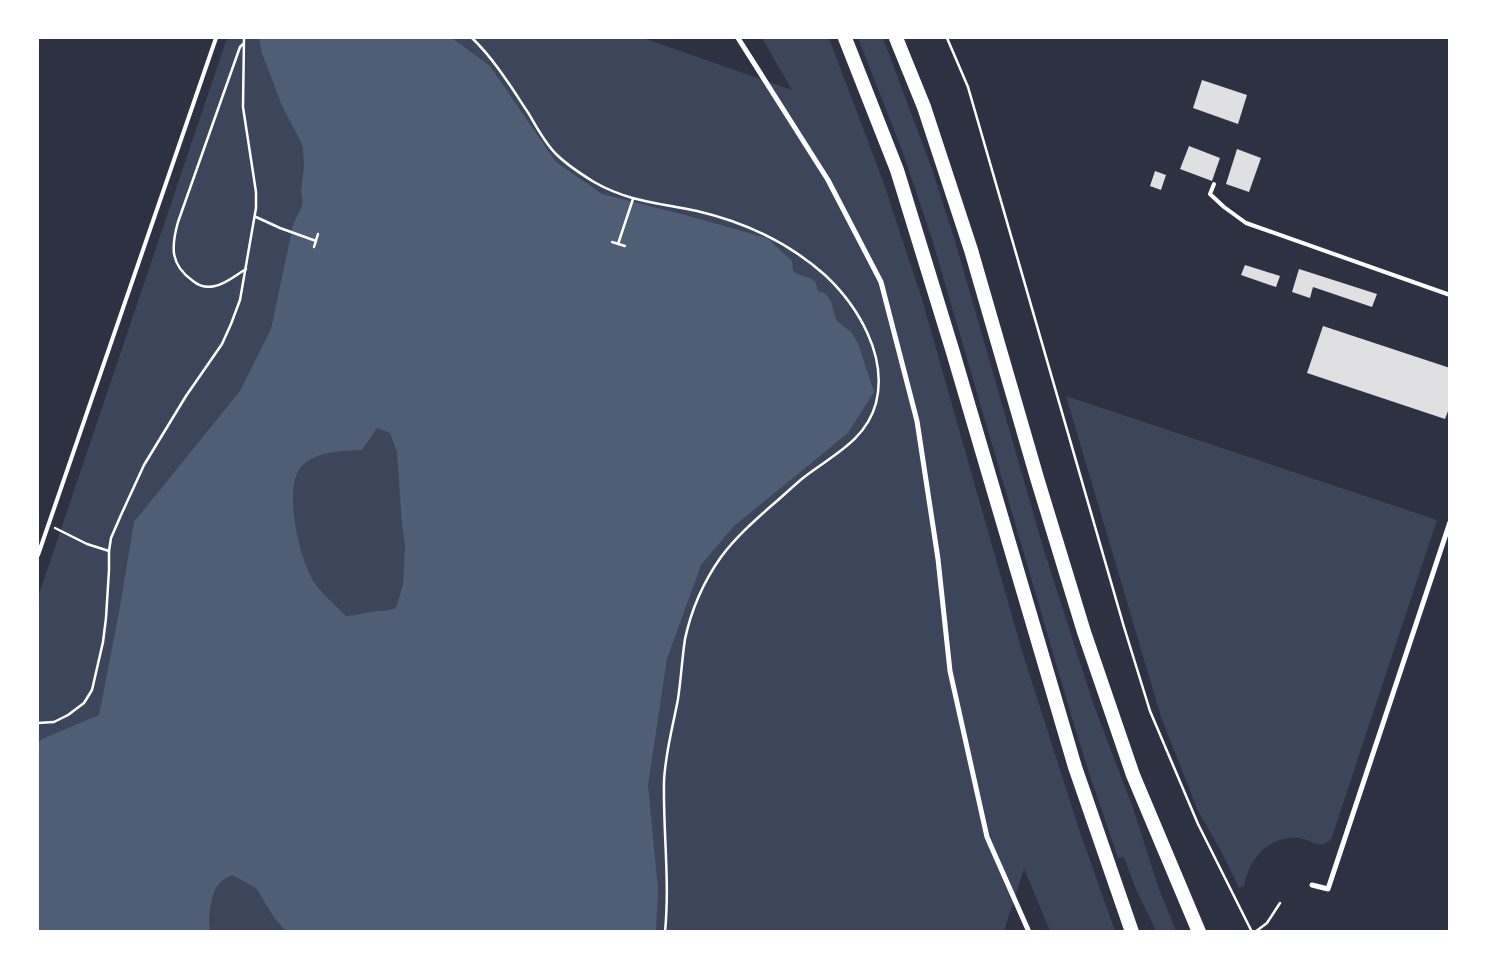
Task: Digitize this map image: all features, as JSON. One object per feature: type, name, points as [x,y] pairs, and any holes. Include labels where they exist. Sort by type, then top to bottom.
[{"type":"highway","points":[[845,38],[897,170],[952,349],[1075,767],[1132,932]]},
{"type":"highway","points":[[896,38],[924,107],[971,250],[1037,478],[1087,641],[1133,775],[1199,932]]},
{"type":"street","points":[[738,38],[828,180],[881,282],[917,421],[938,558],[950,671],[986,837],[1029,932]]},
{"type":"street","points":[[1312,885],[1328,889],[1450,522]]},
{"type":"lane","points":[[38,556],[216,38]]},
{"type":"lane","points":[[1214,184],[1210,194],[1246,223],[1450,295]]},
{"type":"path","points":[[38,723],[54,722],[68,715],[84,703],[92,690],[103,642],[106,618],[111,538],[144,465],[172,418],[227,334],[240,300],[256,217],[256,192],[244,116],[244,38]]},
{"type":"path","points":[[472,38],[503,73],[547,144],[554,153],[572,168],[620,195],[701,212],[740,224],[775,240],[798,254],[827,277],[849,302],[869,338],[878,365],[876,402],[872,414],[861,433],[846,448],[799,482],[735,540],[712,571],[693,612],[686,639],[666,765],[664,797],[667,894],[665,932]]},
{"type":"path","points":[[946,38],[968,87],[1150,712],[1198,824],[1254,932],[1267,922],[1280,903]]},
{"type":"path","points":[[244,42],[240,48],[178,222],[173,247],[175,260],[183,273],[196,284],[209,287],[220,285],[246,269]]},
{"type":"path","points":[[618,244],[633,199]]},
{"type":"path","points":[[256,217],[316,241]]},
{"type":"path","points":[[314,247],[318,234]]},
{"type":"path","points":[[612,242],[625,246]]},
{"type":"path","points":[[48,524],[87,544],[109,551]]},
{"type":"shaded area","points":[[227,38],[643,38],[792,90],[762,38],[829,38],[883,181],[922,299],[1022,651],[1079,829],[1115,931],[1050,931],[1024,869],[1004,931],[38,932],[38,597]]},
{"type":"shaded area","points":[[259,38],[452,38],[490,66],[556,162],[602,194],[767,238],[792,261],[793,271],[813,280],[818,290],[825,293],[831,301],[836,320],[851,332],[858,343],[874,392],[848,433],[734,526],[701,565],[667,659],[648,785],[658,889],[656,931],[286,931],[275,919],[256,888],[232,875],[219,883],[212,898],[209,920],[210,931],[38,932],[38,743],[42,739],[99,715],[134,522],[240,391],[271,329],[293,225],[303,203],[301,192],[304,167],[301,142],[282,106],[262,53]],"holes":[[[377,428],[390,433],[397,452],[405,545],[403,584],[396,608],[346,616],[314,582],[303,558],[295,523],[293,488],[297,475],[303,465],[309,460],[323,454],[362,450]]]},
{"type":"shaded area","points":[[858,38],[883,38],[932,169],[956,244],[1043,547],[1093,703],[1133,808],[1159,889],[1176,931],[1156,931],[1135,887],[1124,857],[1118,858],[1074,725],[932,239],[903,153]]},
{"type":"shaded area","points":[[1066,396],[1437,520],[1331,840],[1327,843],[1317,844],[1303,839],[1284,839],[1268,846],[1257,856],[1249,870],[1244,886],[1239,888],[1220,849],[1198,811],[1161,717]]},
{"type":"building","points":[[1202,80],[1247,95],[1238,124],[1193,108]]},
{"type":"building","points":[[1189,146],[1220,158],[1212,181],[1180,169]]},
{"type":"building","points":[[1237,149],[1261,158],[1249,192],[1226,184]]},
{"type":"building","points":[[1155,171],[1166,175],[1161,190],[1150,186]]},
{"type":"building","points":[[1245,265],[1280,276],[1276,287],[1241,275]]},
{"type":"building","points":[[1299,269],[1377,294],[1372,307],[1313,287],[1310,298],[1292,292]]},
{"type":"building","points":[[1323,326],[1450,368],[1450,406],[1445,419],[1307,373]]}]
